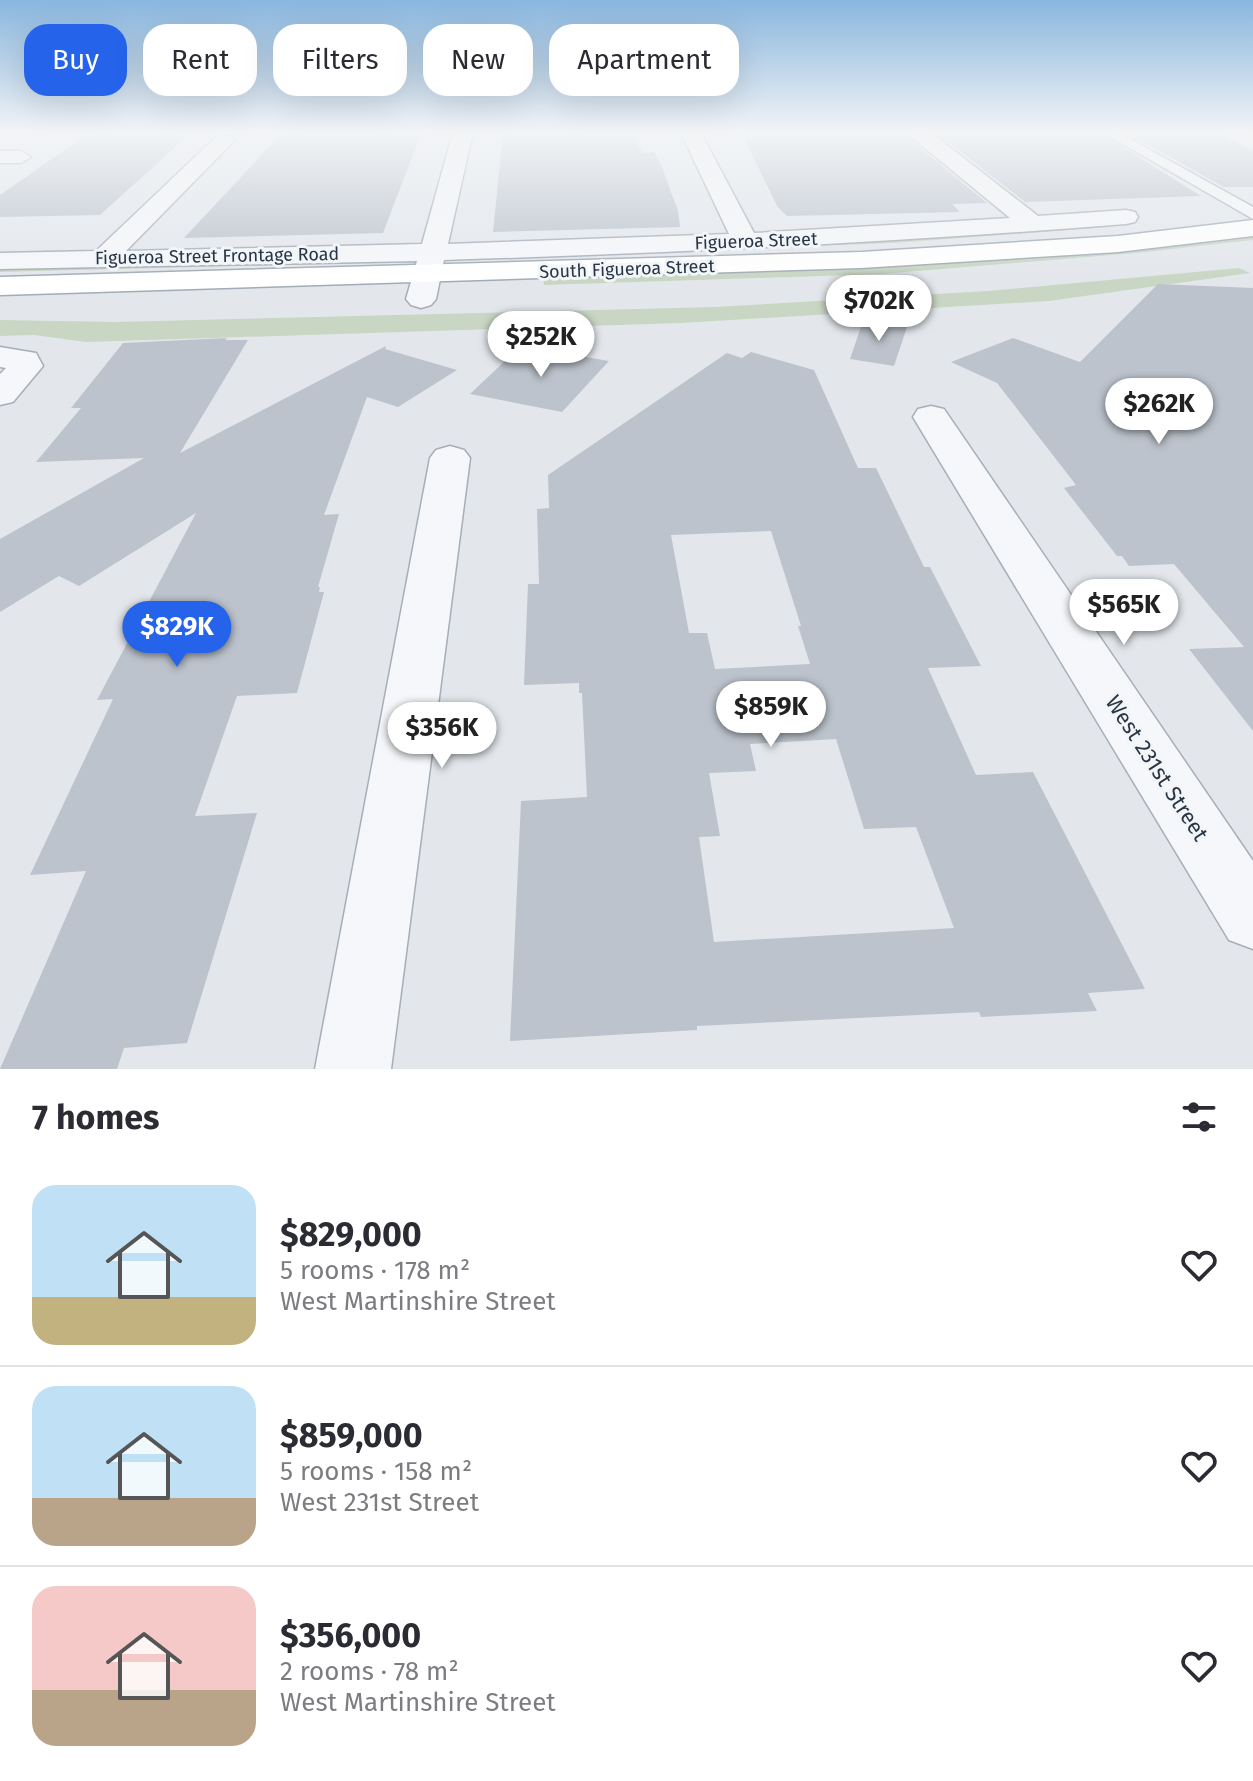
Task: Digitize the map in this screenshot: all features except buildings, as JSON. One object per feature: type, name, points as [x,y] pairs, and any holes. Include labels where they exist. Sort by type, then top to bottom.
[{"type":"main road","name":"South Figueroa Street","points":[[0,286],[427,275],[956,255],[1118,244],[1253,228]]},
{"type":"main road","name":"South Figueroa Street","points":[[729,291],[988,278],[1253,253]]},
{"type":"main road","name":"South Figueroa Street","points":[[0,310],[427,275],[683,293]]},
{"type":"street","points":[[103,259],[182,181]]},
{"type":"street","points":[[427,275],[451,181]]},
{"type":"street","points":[[715,181],[746,243]]},
{"type":"street","points":[[978,181],[1033,225]]},
{"type":"street","name":"Figueroa Street","points":[[427,275],[746,243],[1126,217]]},
{"type":"street","name":"Figueroa Street Frontage Road","points":[[0,261],[103,259],[427,275]]},
{"type":"street","points":[[0,394],[26,366],[12,359]]},
{"type":"street","name":"West 231st Street","points":[[931,417],[1253,918]]},
{"type":"street","points":[[353,1069],[450,458]]},
{"type":"lane","points":[[1194,181],[1253,214]]},
{"type":"green space","points":[[1110,227],[894,243],[528,257],[856,243]]},
{"type":"green space","points":[[1253,233],[1253,240],[1136,253],[881,274],[544,285],[543,279],[882,266]]},
{"type":"green space","points":[[351,263],[0,272],[0,268]]},
{"type":"green space","points":[[1239,268],[1250,273],[1049,301],[681,323],[86,342],[34,335],[0,336],[0,320],[116,322],[715,307],[988,291]]}]
